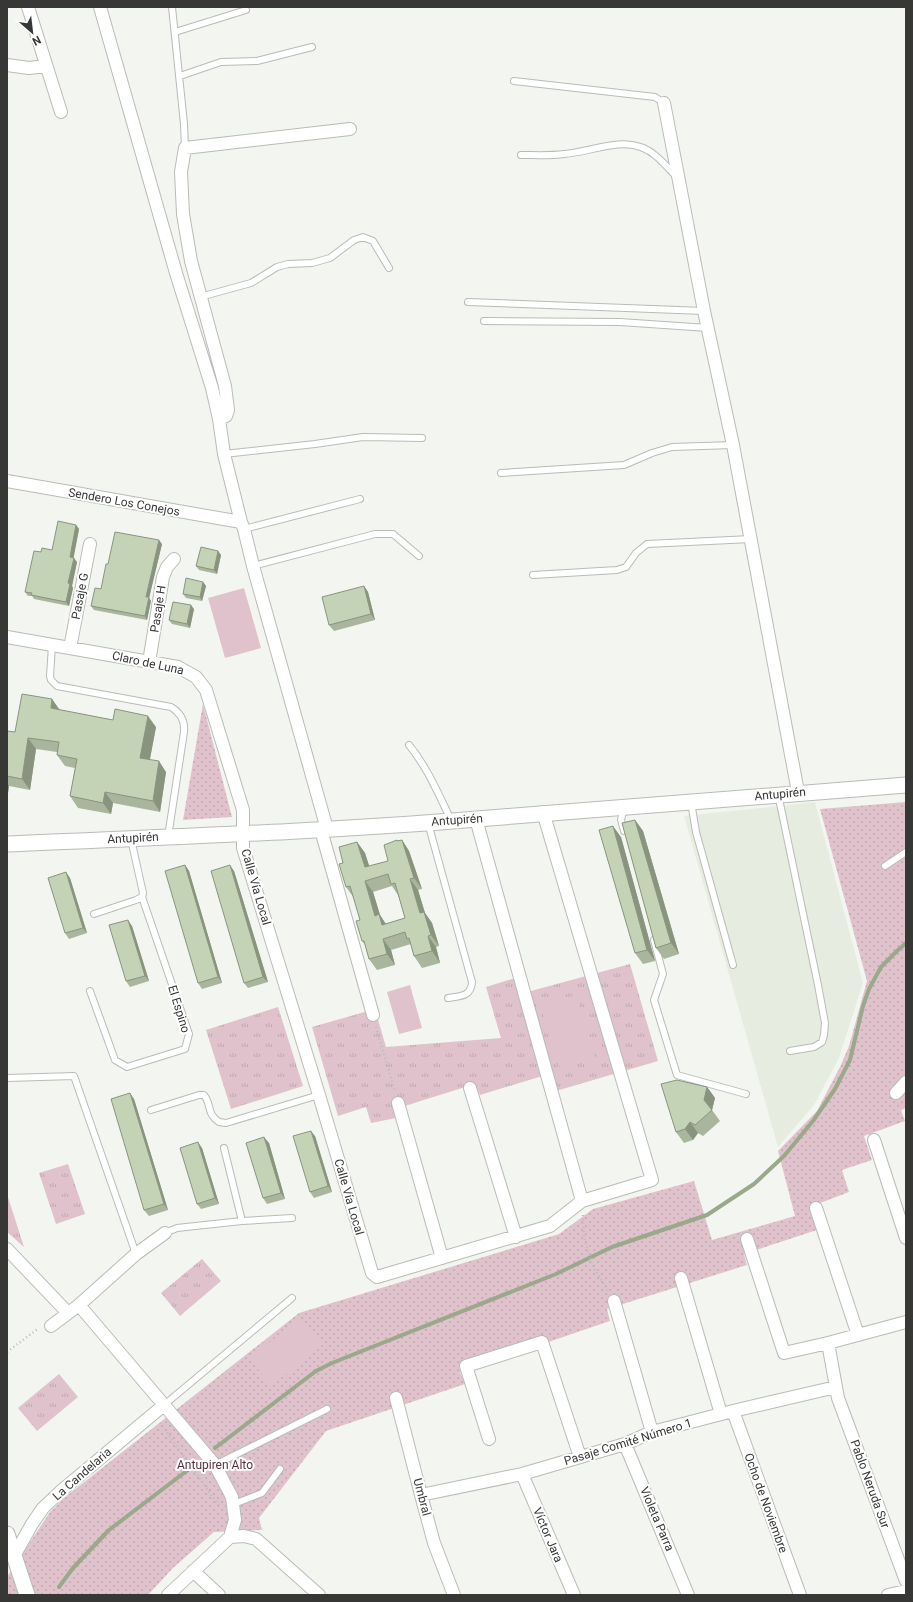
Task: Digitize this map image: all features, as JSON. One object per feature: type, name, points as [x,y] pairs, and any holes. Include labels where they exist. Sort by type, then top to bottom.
[{"type":"street","points":[[28,7],[61,112]]},
{"type":"street","points":[[100,7],[176,273],[212,388],[219,419],[224,454],[373,1015]]},
{"type":"street","points":[[7,65],[29,68],[46,66]]},
{"type":"street","points":[[664,103],[704,310],[734,445],[798,792]]},
{"type":"street","points":[[219,419],[226,416],[228,410],[225,386],[191,261],[183,214],[181,172],[185,148],[350,129]]},
{"type":"street","name":"Sendero Los Conejos","points":[[8,480],[243,525]]},
{"type":"street","name":"Pasaje G","points":[[70,648],[90,544]]},
{"type":"street","name":"Pasaje H","points":[[149,662],[163,577],[167,567],[174,559]]},
{"type":"street","name":"Claro de Luna","points":[[7,637],[185,669],[196,677],[206,690],[243,810],[242,833]]},
{"type":"street","name":"Antupirén","points":[[7,844],[324,829],[476,819],[543,812],[906,784]]},
{"type":"street","name":"Calle Vía Local","points":[[242,833],[243,848],[372,1273],[377,1277],[550,1226],[582,1201],[652,1180],[543,812]]},
{"type":"street","points":[[476,819],[582,1201]]},
{"type":"street","points":[[896,1093],[906,1082]]},
{"type":"street","points":[[470,1088],[516,1237]]},
{"type":"street","points":[[398,1103],[442,1258]]},
{"type":"street","points":[[874,1140],[906,1238]]},
{"type":"street","points":[[816,1208],[858,1335]]},
{"type":"street","points":[[51,1326],[79,1305],[136,1254],[165,1233]]},
{"type":"street","points":[[747,1239],[784,1353],[828,1344],[906,1322]]},
{"type":"street","points":[[7,1249],[68,1313]]},
{"type":"street","name":"Ocho de Noviembre","points":[[681,1278],[727,1412],[800,1595]]},
{"type":"street","points":[[614,1301],[652,1432]]},
{"type":"street","points":[[79,1305],[215,1465],[232,1497],[236,1520],[230,1537],[168,1595]]},
{"type":"street","points":[[490,1440],[466,1366],[542,1342],[580,1457]]},
{"type":"street","name":"Pablo Neruda Sur","points":[[828,1344],[838,1398],[906,1581]]},
{"type":"street","name":"Pasaje Comité Número 1","points":[[421,1496],[522,1474],[625,1444],[652,1432],[727,1412],[836,1387]]},
{"type":"street","name":"Umbral","points":[[396,1398],[434,1543],[454,1595]]},
{"type":"street","name":"La Candelaria","points":[[9,1544],[32,1524],[43,1508],[61,1490],[164,1405]]},
{"type":"street","name":"Violeta Parra","points":[[625,1444],[688,1595]]},
{"type":"street","name":"Víctor Jara","points":[[522,1474],[574,1595]]},
{"type":"street","points":[[230,1537],[244,1536],[256,1539],[319,1595]]},
{"type":"street","points":[[9,1544],[27,1595]]},
{"type":"street","points":[[193,1571],[219,1595]]},
{"type":"street","points":[[888,1595],[906,1591]]},
{"type":"lane","points":[[172,7],[180,76],[185,148]]},
{"type":"lane","points":[[175,32],[246,10]]},
{"type":"lane","points":[[180,76],[221,62],[257,61],[312,47]]},
{"type":"lane","points":[[514,81],[655,97],[664,103]]},
{"type":"lane","points":[[521,155],[564,154],[611,144],[628,144],[642,147],[656,155],[678,178]]},
{"type":"lane","points":[[200,297],[251,283],[277,267],[288,264],[312,263],[330,258],[354,240],[363,237],[372,241],[389,268]]},
{"type":"lane","points":[[468,302],[704,310]]},
{"type":"lane","points":[[484,321],[620,322],[708,328]]},
{"type":"lane","points":[[224,454],[363,437],[422,438]]},
{"type":"lane","points":[[501,473],[624,465],[652,453],[672,448],[734,445]]},
{"type":"lane","points":[[243,525],[360,499]]},
{"type":"lane","points":[[253,566],[375,534],[393,534],[419,556]]},
{"type":"lane","points":[[533,575],[617,570],[626,567],[636,553],[647,544],[751,539]]},
{"type":"lane","points":[[52,645],[50,676],[51,680],[57,686],[171,707],[180,715],[184,726],[184,732],[168,837]]},
{"type":"lane","points":[[409,745],[431,778],[451,820]]},
{"type":"lane","points":[[778,794],[818,985],[824,1023],[824,1035],[822,1042],[814,1047],[790,1051]]},
{"type":"lane","points":[[691,801],[696,832],[733,965]]},
{"type":"lane","points":[[624,806],[621,820],[625,835]]},
{"type":"lane","points":[[428,822],[472,982],[472,988],[469,993],[448,998]]},
{"type":"lane","name":"El Espino","points":[[90,991],[115,1060],[121,1064],[127,1067],[186,1049],[189,1034],[142,897],[143,893],[131,839]]},
{"type":"lane","points":[[885,866],[906,852]]},
{"type":"lane","points":[[94,914],[142,897]]},
{"type":"lane","points":[[653,935],[663,974],[654,1000],[677,1075],[746,1094]]},
{"type":"lane","points":[[7,1078],[74,1076],[136,1254]]},
{"type":"lane","points":[[151,1110],[198,1095],[204,1095],[211,1115],[219,1122],[226,1123],[319,1095]]},
{"type":"lane","points":[[224,1148],[242,1221]]},
{"type":"lane","points":[[165,1233],[177,1228],[242,1221],[292,1218]]},
{"type":"lane","name":"La Candelaria","points":[[164,1405],[292,1298]]},
{"type":"lane","points":[[215,1465],[327,1409]]},
{"type":"lane","points":[[234,1504],[262,1493],[280,1469]]},
{"type":"path","points":[[373,1015],[398,1103]]},
{"type":"path","points":[[582,1201],[584,1237],[592,1265],[614,1301]]},
{"type":"path","points":[[7,1352],[40,1327],[51,1326]]},
{"type":"path","points":[[157,1419],[190,1468],[223,1512]]},
{"type":"shaded area","points":[[815,802],[863,983],[839,1058],[814,1105],[778,1147],[684,816]]},
{"type":"green space","points":[[244,588],[261,648],[225,658],[208,598]]},
{"type":"green space","points":[[203,704],[232,817],[183,820]]},
{"type":"green space","name":"Antupiren Alto","points":[[906,802],[906,1108],[901,1110],[905,1121],[864,1136],[872,1160],[842,1170],[849,1192],[810,1207],[817,1230],[744,1254],[747,1265],[607,1309],[610,1321],[460,1372],[465,1384],[326,1431],[259,1518],[262,1530],[214,1532],[173,1568],[148,1595],[7,1595],[7,1577],[50,1512],[64,1498],[299,1313],[559,1234],[593,1209],[694,1181],[712,1240],[795,1216],[778,1151],[817,1111],[840,1067],[849,1046],[867,981],[820,809]]},
{"type":"green space","points":[[630,964],[658,1061],[556,1091],[549,1074],[480,1095],[475,1084],[395,1109],[396,1118],[371,1123],[366,1107],[338,1116],[312,1027],[375,1009],[386,1047],[501,1038],[486,987],[515,978],[520,994]]},
{"type":"green space","points":[[410,985],[422,1028],[399,1034],[387,992]]},
{"type":"green space","points":[[576,995],[595,1058],[560,1068],[541,1006]]},
{"type":"green space","points":[[278,1007],[303,1086],[231,1109],[206,1030]]},
{"type":"green space","points":[[68,1164],[85,1214],[56,1224],[39,1173]]},
{"type":"green space","points":[[7,1194],[24,1247],[7,1232]]},
{"type":"green space","points":[[202,1259],[221,1281],[180,1316],[161,1293]]},
{"type":"green space","points":[[300,1318],[322,1346],[271,1386],[249,1358]]},
{"type":"green space","points":[[59,1374],[78,1397],[37,1431],[18,1408]]},
{"type":"building","points":[[58,521],[76,525],[70,557],[74,558],[68,583],[70,584],[66,602],[31,595],[32,593],[25,592],[34,551],[41,552],[42,548],[52,550]]},
{"type":"building","points":[[115,532],[159,540],[146,597],[149,597],[145,616],[91,606],[95,588],[101,589]]},
{"type":"building","points":[[201,547],[218,551],[214,570],[196,566]]},
{"type":"building","points":[[186,578],[203,582],[200,597],[183,594]]},
{"type":"building","points":[[364,586],[371,614],[329,625],[322,597]]},
{"type":"building","points":[[173,602],[191,605],[187,624],[169,620]]},
{"type":"building","points":[[22,694],[52,699],[51,708],[113,720],[115,709],[148,716],[140,758],[159,761],[153,801],[105,792],[103,803],[70,796],[77,759],[57,755],[59,742],[28,738],[22,779],[7,776],[7,731],[15,732]]},
{"type":"building","points":[[635,820],[671,943],[656,948],[622,823]]},
{"type":"building","points":[[613,826],[647,950],[635,953],[599,830]]},
{"type":"building","points":[[397,840],[402,840],[414,878],[410,879],[420,913],[424,912],[431,935],[428,936],[432,951],[414,956],[409,938],[407,939],[405,932],[383,939],[387,954],[369,959],[356,921],[360,920],[350,886],[346,887],[339,864],[343,863],[339,847],[357,842],[365,867],[388,861],[384,845]],"holes":[[[388,874],[391,884],[395,883],[405,918],[382,925],[379,914],[375,916],[365,881]]]},
{"type":"building","points":[[185,865],[218,977],[198,983],[165,871]]},
{"type":"building","points":[[230,865],[263,977],[244,983],[211,871]]},
{"type":"building","points":[[66,872],[83,928],[65,933],[48,878]]},
{"type":"building","points":[[128,920],[145,976],[126,981],[109,925]]},
{"type":"building","points":[[677,1080],[707,1087],[704,1100],[712,1110],[695,1125],[690,1122],[685,1129],[676,1132],[661,1084]]},
{"type":"building","points":[[130,1093],[164,1204],[144,1210],[111,1099]]},
{"type":"building","points":[[311,1131],[328,1186],[310,1192],[293,1136]]},
{"type":"building","points":[[264,1137],[281,1193],[263,1198],[246,1143]]},
{"type":"building","points":[[198,1142],[215,1198],[197,1204],[180,1148]]},
{"type":"waterway","points":[[215,1448],[316,1371],[332,1363],[556,1274],[612,1247],[707,1215],[754,1184],[784,1156],[813,1121],[835,1089],[850,1060],[863,1006],[869,989],[881,967],[906,943]]},
{"type":"waterway","points":[[59,1587],[73,1568],[109,1530],[197,1463]]}]
